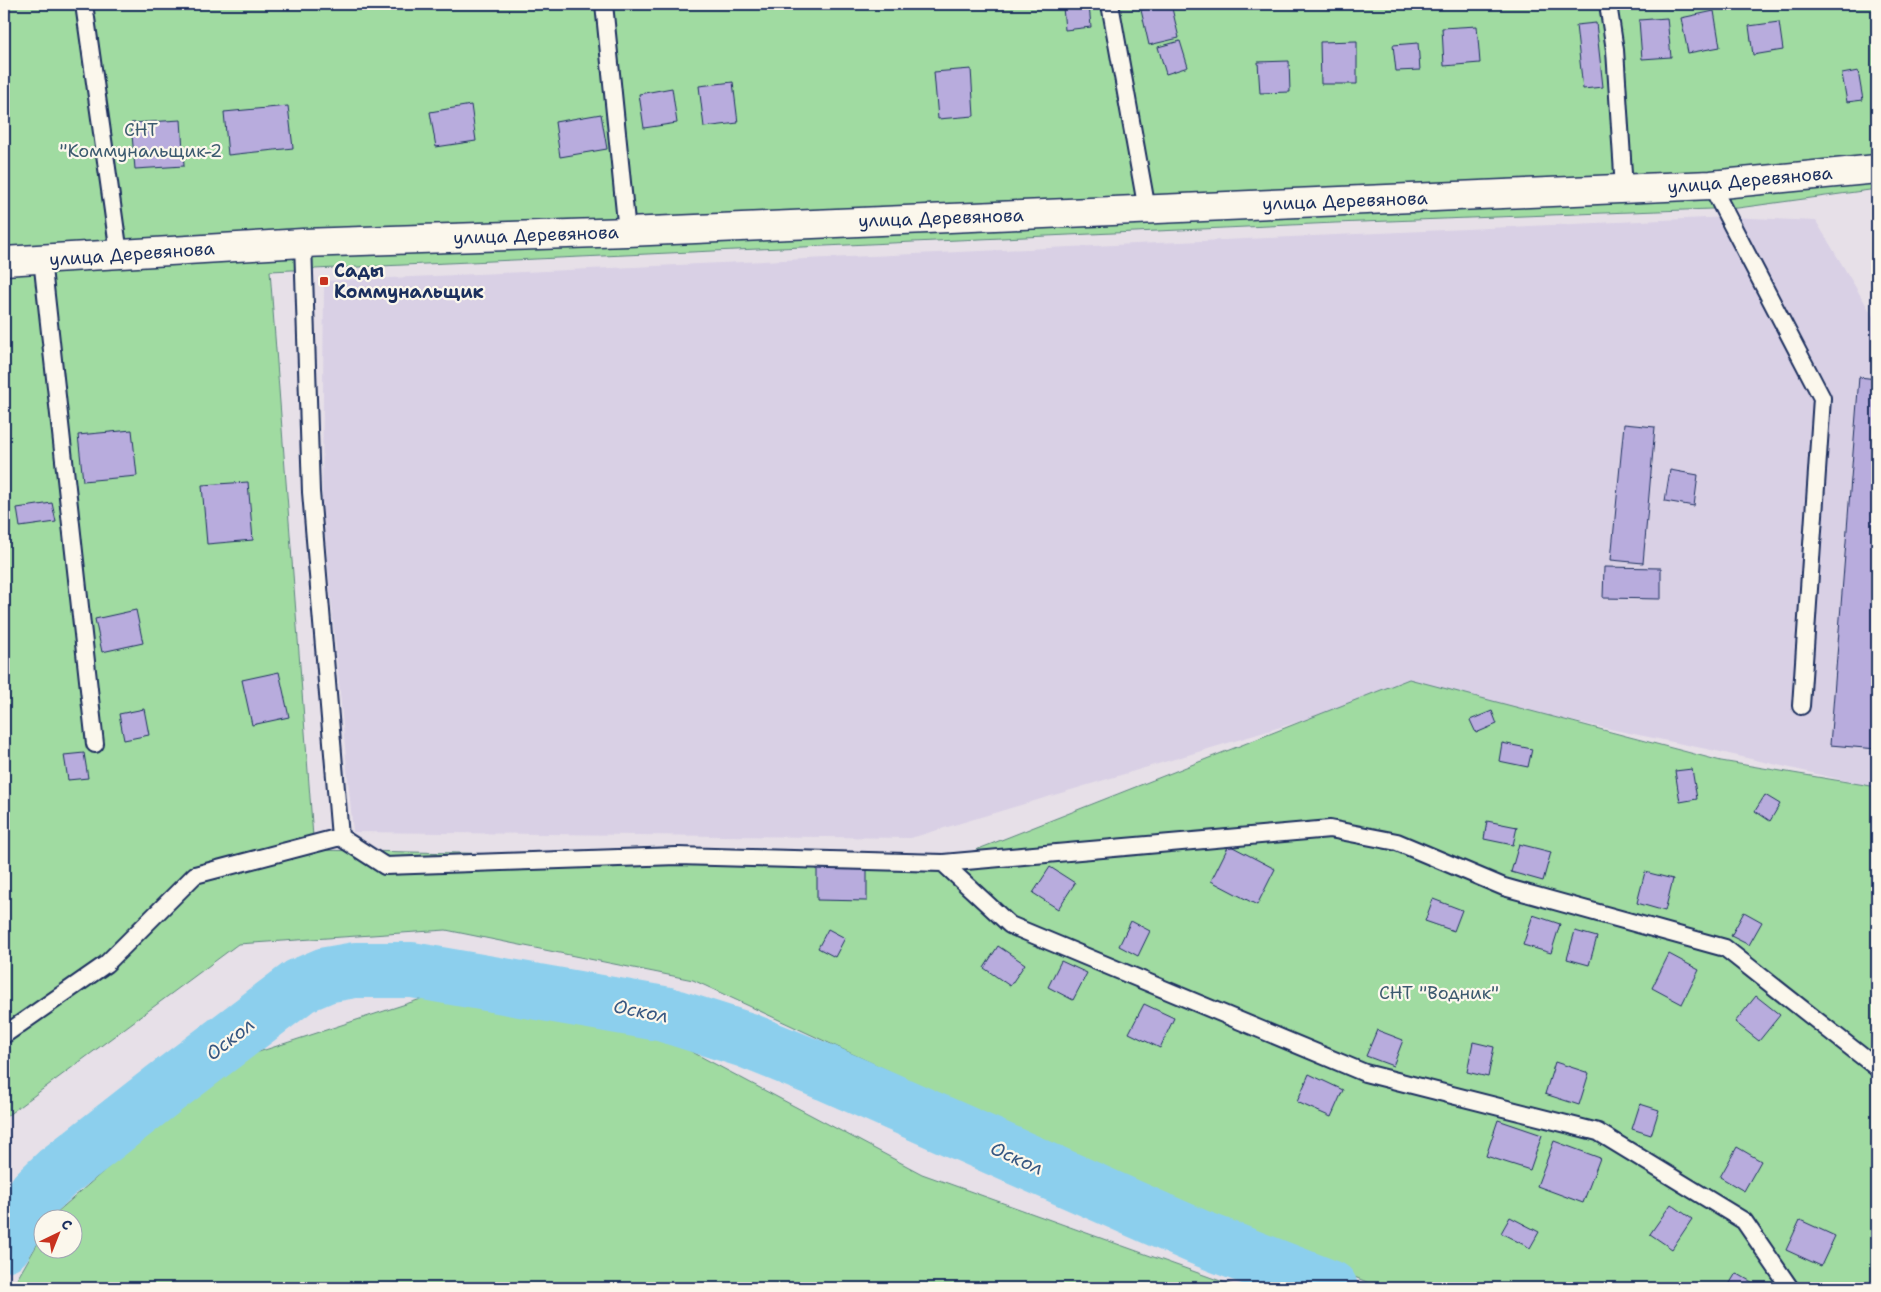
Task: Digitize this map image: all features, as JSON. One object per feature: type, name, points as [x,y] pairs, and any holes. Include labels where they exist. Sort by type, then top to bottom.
[{"type":"street","name":"улица Деревянова","points":[[4,261],[303,243],[627,232],[1711,185],[1877,169]]},
{"type":"lane","points":[[84,4],[119,254]]},
{"type":"lane","points":[[604,4],[627,232]]},
{"type":"lane","points":[[1110,4],[1147,210]]},
{"type":"lane","points":[[1608,4],[1615,50],[1624,189]]},
{"type":"lane","points":[[1711,185],[1822,398],[1801,706]]},
{"type":"lane","points":[[303,243],[311,492],[340,837]]},
{"type":"lane","points":[[42,259],[95,744]]},
{"type":"lane","points":[[4,1035],[106,964],[195,875],[340,837],[384,866],[677,856],[943,863],[1330,829],[1397,842],[1504,887],[1724,948],[1877,1068]]},
{"type":"lane","points":[[943,863],[1010,925],[1365,1073],[1598,1132],[1744,1221],[1790,1288]]},
{"type":"shaded area","points":[[1729,217],[1816,221],[1877,323],[1877,788],[1716,751],[1411,688],[911,838],[353,832],[322,502],[324,281]]},
{"type":"green space","name":"СНТ \"Водник\"","points":[[4,4],[1877,4],[1877,189],[1738,208],[1335,223],[270,271],[314,850],[943,863],[1409,679],[1721,761],[1877,787],[1877,1288],[1382,1288],[1206,1218],[693,980],[446,930],[238,944],[4,1118]]},
{"type":"green space","points":[[464,985],[664,1037],[922,1174],[1240,1288],[12,1288],[32,1253],[32,1260],[82,1260],[82,1210],[59,1210],[228,1062]]},
{"type":"building","points":[[1171,4],[1179,38],[1149,45],[1141,10]]},
{"type":"building","points":[[1089,5],[1091,27],[1065,30],[1063,7]]},
{"type":"building","points":[[1714,11],[1720,47],[1688,53],[1681,18]]},
{"type":"building","points":[[1667,18],[1671,57],[1642,59],[1639,20]]},
{"type":"building","points":[[1779,22],[1783,50],[1753,55],[1749,26]]},
{"type":"building","points":[[1596,23],[1603,87],[1583,89],[1576,25]]},
{"type":"building","points":[[1477,26],[1480,63],[1444,66],[1442,28]]},
{"type":"building","points":[[1180,41],[1188,67],[1166,74],[1158,47]]},
{"type":"building","points":[[1357,41],[1357,84],[1321,84],[1320,42]]},
{"type":"building","points":[[1418,43],[1420,70],[1396,71],[1393,45]]},
{"type":"building","points":[[1289,61],[1290,92],[1260,93],[1258,62]]},
{"type":"building","points":[[971,69],[974,116],[938,119],[934,72]]},
{"type":"building","points":[[1858,71],[1863,100],[1847,102],[1842,74]]},
{"type":"building","points":[[733,82],[738,123],[704,127],[699,86]]},
{"type":"building","points":[[672,88],[677,123],[644,128],[639,94]]},
{"type":"building","points":[[471,105],[476,141],[436,147],[430,112]]},
{"type":"building","points":[[288,106],[293,148],[228,155],[224,112]]},
{"type":"building","points":[[601,114],[607,149],[560,157],[555,122]]},
{"type":"building","points":[[181,120],[184,166],[135,169],[131,123]]},
{"type":"building","points":[[1859,377],[1877,379],[1877,749],[1830,745]]},
{"type":"building","points":[[1624,424],[1655,427],[1643,563],[1611,560]]},
{"type":"building","points":[[132,430],[137,476],[83,481],[78,435]]},
{"type":"building","points":[[1670,470],[1698,475],[1694,506],[1665,501]]},
{"type":"building","points":[[248,482],[253,540],[207,544],[202,485]]},
{"type":"building","points":[[52,503],[56,522],[20,527],[17,508]]},
{"type":"building","points":[[1604,567],[1661,568],[1661,599],[1603,598]]},
{"type":"building","points":[[136,610],[143,643],[102,652],[95,619]]},
{"type":"building","points":[[279,672],[289,717],[252,725],[242,680]]},
{"type":"building","points":[[144,709],[149,735],[124,740],[119,714]]},
{"type":"building","points":[[1492,711],[1497,724],[1476,733],[1470,720]]},
{"type":"building","points":[[1502,743],[1532,749],[1528,767],[1499,761]]},
{"type":"building","points":[[84,753],[88,778],[68,780],[64,755]]},
{"type":"building","points":[[1692,769],[1697,799],[1680,802],[1675,771]]},
{"type":"building","points":[[1765,795],[1780,804],[1770,821],[1755,811]]},
{"type":"building","points":[[1487,821],[1517,827],[1513,845],[1484,839]]},
{"type":"building","points":[[1519,844],[1551,852],[1543,881],[1511,872]]},
{"type":"building","points":[[1229,845],[1275,869],[1257,905],[1211,881]]},
{"type":"building","points":[[817,863],[867,864],[867,901],[817,900]]},
{"type":"building","points":[[1050,867],[1075,883],[1058,909],[1033,893]]},
{"type":"building","points":[[1645,872],[1673,879],[1665,911],[1637,903]]},
{"type":"building","points":[[1433,899],[1462,910],[1454,931],[1425,921]]},
{"type":"building","points":[[1744,912],[1762,922],[1749,945],[1731,936]]},
{"type":"building","points":[[1533,915],[1560,924],[1551,953],[1523,945]]},
{"type":"building","points":[[1131,921],[1150,931],[1138,956],[1119,946]]},
{"type":"building","points":[[828,929],[845,938],[835,957],[818,948]]},
{"type":"building","points":[[1575,931],[1597,937],[1589,965],[1567,959]]},
{"type":"building","points":[[998,946],[1025,964],[1010,986],[984,968]]},
{"type":"building","points":[[1669,954],[1699,970],[1682,1004],[1652,988]]},
{"type":"building","points":[[1061,961],[1087,973],[1073,1000],[1048,987]]},
{"type":"building","points":[[1756,996],[1780,1015],[1759,1041],[1735,1022]]},
{"type":"building","points":[[1144,1004],[1174,1018],[1160,1048],[1129,1033]]},
{"type":"building","points":[[1377,1030],[1403,1040],[1393,1066],[1366,1056]]},
{"type":"building","points":[[1473,1042],[1494,1047],[1488,1077],[1467,1072]]},
{"type":"building","points":[[1555,1062],[1589,1073],[1579,1105],[1545,1094]]},
{"type":"building","points":[[1309,1074],[1343,1090],[1331,1117],[1297,1102]]},
{"type":"building","points":[[1640,1104],[1659,1110],[1651,1135],[1632,1129]]},
{"type":"building","points":[[1498,1120],[1542,1135],[1530,1170],[1486,1156]]},
{"type":"building","points":[[1554,1141],[1600,1158],[1583,1203],[1537,1186]]},
{"type":"building","points":[[1737,1147],[1761,1161],[1744,1191],[1720,1177]]},
{"type":"building","points":[[1671,1204],[1692,1219],[1672,1249],[1650,1234]]},
{"type":"building","points":[[1510,1217],[1539,1232],[1530,1248],[1501,1233]]},
{"type":"building","points":[[1800,1220],[1835,1236],[1821,1266],[1786,1250]]},
{"type":"building","points":[[1736,1273],[1757,1285],[1755,1288],[1727,1288]]},
{"type":"waterway","name":"Оскол","points":[[4,1244],[36,1193],[58,1172],[300,986],[326,975],[355,970],[412,970],[664,1014],[746,1040],[827,1073],[1198,1237],[1330,1288]]},
{"type":"place","name":"Сады Коммунальщик","points":[[324,281]]},
{"type":"park label","name":"СНТ \"Коммунальщик-2","points":[[141,140]]}]
